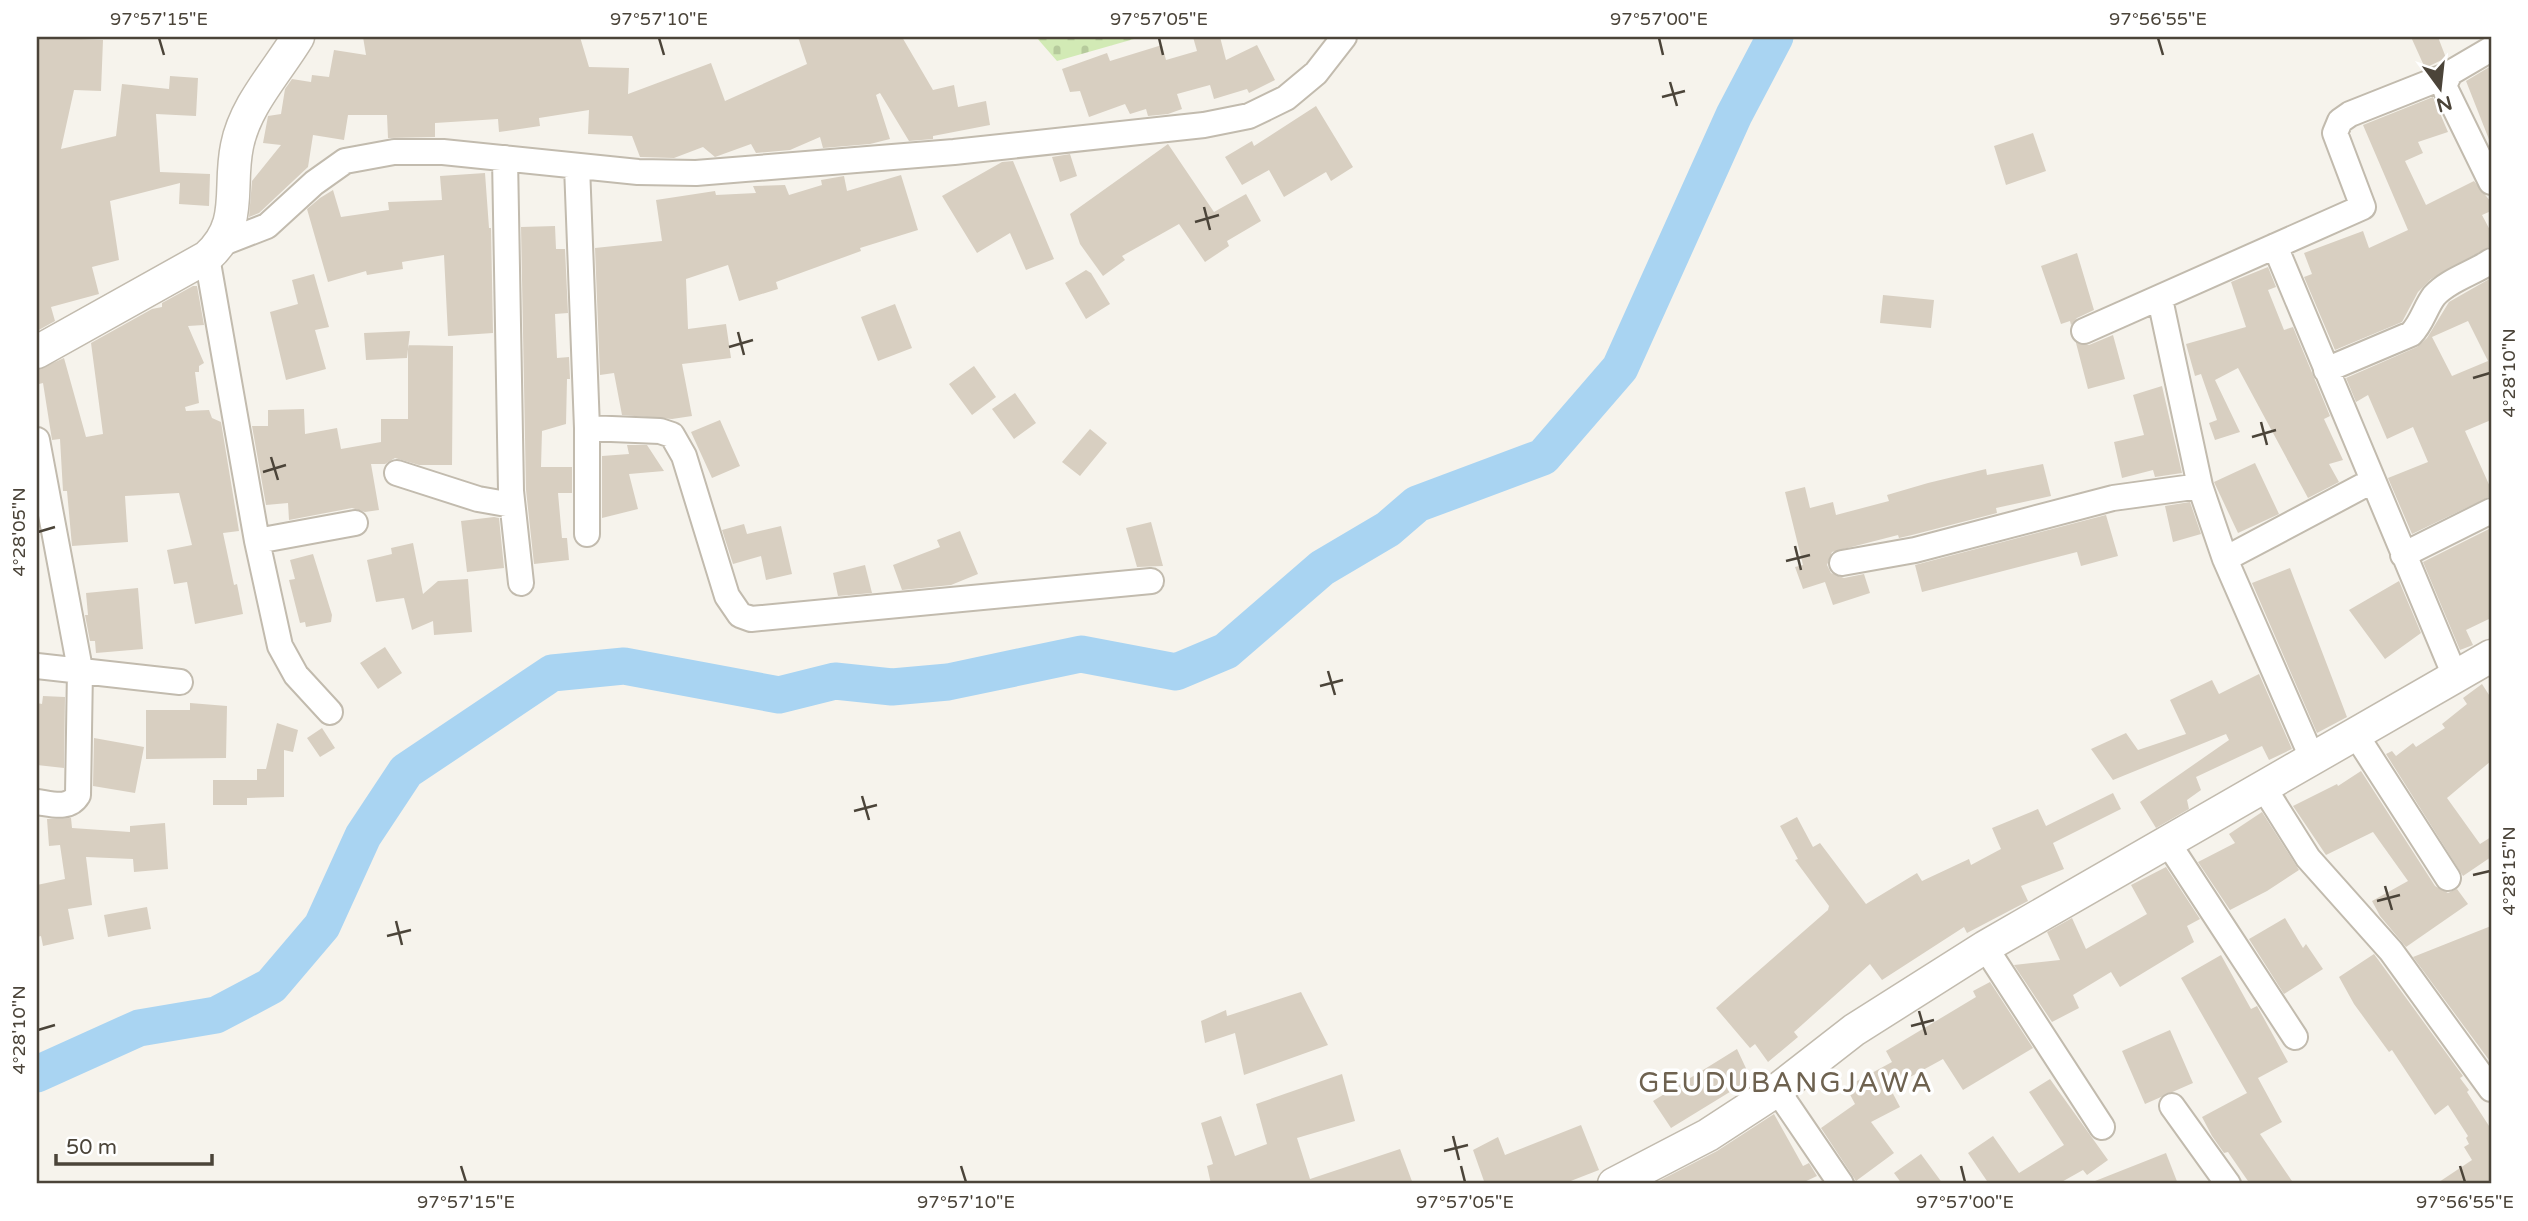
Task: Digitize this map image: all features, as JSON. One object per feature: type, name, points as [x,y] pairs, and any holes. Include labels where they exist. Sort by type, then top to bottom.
[{"type":"street","points":[[298,37],[243,126],[237,146],[231,218],[215,250],[257,541],[280,646],[296,675],[330,712]]},
{"type":"street","points":[[37,352],[215,250],[267,226],[330,171],[363,156],[394,152],[443,152],[577,166],[696,173],[954,152],[1204,125],[1250,116],[1286,99],[1316,73],[1344,37]]},
{"type":"street","points":[[2084,331],[2363,208],[2335,133],[2340,121],[2350,114],[2446,76],[2491,49]]},
{"type":"street","points":[[2446,76],[2444,86],[2491,182]]},
{"type":"street","points":[[505,159],[512,505],[521,583]]},
{"type":"street","points":[[577,166],[587,428],[587,534]]},
{"type":"street","points":[[2274,246],[2455,676]]},
{"type":"street","points":[[2326,370],[2412,334],[2434,297],[2450,284],[2491,261]]},
{"type":"street","points":[[2160,299],[2200,486],[2225,559],[2313,760]]},
{"type":"street","points":[[587,428],[660,431],[672,435],[684,456],[727,596],[740,615],[751,619],[1151,580]]},
{"type":"street","points":[[37,440],[80,669],[78,795],[71,804],[37,802]]},
{"type":"street","points":[[397,473],[478,499],[512,505]]},
{"type":"street","points":[[2225,559],[2372,481]]},
{"type":"street","points":[[1842,563],[1915,550],[2113,498],[2200,486]]},
{"type":"street","points":[[2403,555],[2491,511]]},
{"type":"street","points":[[257,541],[355,523]]},
{"type":"street","points":[[1614,1184],[1697,1142],[1777,1090],[1854,1030],[1984,947],[2356,736],[2491,656]]},
{"type":"street","points":[[37,666],[180,681]]},
{"type":"street","points":[[2356,736],[2448,878]]},
{"type":"street","points":[[2264,788],[2308,858],[2391,951],[2491,1090]]},
{"type":"street","points":[[2168,843],[2295,1037]]},
{"type":"street","points":[[1984,947],[2102,1127]]},
{"type":"street","points":[[1777,1090],[1841,1184]]},
{"type":"street","points":[[2172,1106],[2228,1184]]},
{"type":"green space","points":[[1036,37],[1141,37],[1057,61]]},
{"type":"building","points":[[37,37],[103,40],[101,91],[74,90],[61,149],[116,136],[122,84],[169,89],[170,76],[198,78],[196,116],[156,114],[160,172],[210,174],[209,206],[179,204],[180,183],[110,201],[119,260],[92,267],[99,294],[51,307],[55,321],[37,331]]},
{"type":"building","points":[[363,37],[580,37],[589,67],[629,68],[628,94],[711,63],[725,101],[807,64],[798,37],[902,37],[933,90],[954,85],[958,107],[986,101],[990,125],[933,136],[933,139],[909,141],[880,93],[876,95],[890,139],[870,144],[823,148],[820,137],[790,150],[756,153],[751,144],[715,157],[703,147],[674,158],[640,157],[632,136],[588,134],[589,110],[539,118],[540,126],[499,132],[498,119],[435,123],[435,137],[388,138],[387,115],[348,115],[344,140],[313,135],[308,167],[259,213],[249,217],[252,181],[281,145],[263,143],[268,116],[281,114],[285,89],[292,79],[311,82],[312,75],[329,77],[334,50],[366,55]]},
{"type":"building","points":[[1193,37],[1220,37],[1226,60],[1257,45],[1275,80],[1249,93],[1247,89],[1214,99],[1210,85],[1177,94],[1182,109],[1168,114],[1148,116],[1146,109],[1130,114],[1125,104],[1089,117],[1080,91],[1070,92],[1062,69],[1107,53],[1110,61],[1162,45],[1166,60],[1197,51]]},
{"type":"building","points":[[2411,37],[2438,37],[2446,58],[2425,68]]},
{"type":"building","points":[[2491,66],[2491,142],[2490,142],[2466,81]]},
{"type":"building","points":[[2433,97],[2448,132],[2418,142],[2423,153],[2405,161],[2426,205],[2474,181],[2491,202],[2491,211],[2482,215],[2491,232],[2491,246],[2431,279],[2418,292],[2402,322],[2335,350],[2304,277],[2312,274],[2304,253],[2363,231],[2369,248],[2408,230],[2363,125]]},
{"type":"building","points":[[1316,106],[1353,167],[1331,181],[1326,172],[1284,197],[1269,170],[1242,185],[1225,157],[1252,141],[1254,146]]},
{"type":"building","points":[[2033,133],[2046,171],[2006,185],[1994,146]]},
{"type":"building","points":[[1168,144],[1214,212],[1246,194],[1261,221],[1227,241],[1229,246],[1205,262],[1179,224],[1122,256],[1125,260],[1103,276],[1080,244],[1070,214]]},
{"type":"building","points":[[1070,154],[1077,176],[1060,182],[1052,157]]},
{"type":"building","points":[[1013,161],[1054,259],[1026,270],[1010,233],[977,253],[942,196],[1002,162]]},
{"type":"building","points":[[485,173],[491,228],[493,333],[448,336],[444,255],[402,262],[403,269],[367,275],[366,271],[328,282],[307,209],[320,198],[333,190],[341,217],[389,210],[388,202],[442,200],[440,176]]},
{"type":"building","points":[[901,175],[918,230],[860,248],[861,251],[776,282],[778,289],[739,301],[728,265],[686,279],[688,329],[726,324],[731,358],[682,364],[692,416],[672,419],[622,415],[614,373],[600,375],[595,248],[662,241],[656,200],[715,191],[716,195],[756,193],[753,186],[785,185],[789,195],[822,185],[821,180],[844,176],[847,191]]},
{"type":"building","points":[[555,226],[556,249],[565,249],[568,313],[555,314],[557,358],[569,357],[570,379],[567,379],[566,424],[542,431],[541,467],[572,467],[572,493],[558,493],[562,538],[567,538],[569,560],[534,564],[526,490],[521,227]]},
{"type":"building","points":[[2077,253],[2094,310],[2077,318],[2071,325],[2070,321],[2061,324],[2041,266]]},
{"type":"building","points":[[2268,267],[2276,287],[2268,290],[2284,330],[2293,327],[2330,416],[2324,419],[2343,460],[2329,464],[2339,482],[2308,498],[2238,368],[2215,380],[2240,432],[2215,440],[2209,423],[2217,420],[2201,374],[2195,376],[2186,344],[2246,327],[2231,282]]},
{"type":"building","points":[[1086,270],[1091,273],[1110,304],[1086,319],[1065,283]]},
{"type":"building","points":[[314,274],[329,327],[315,330],[326,369],[286,380],[270,312],[298,304],[292,280]]},
{"type":"building","points":[[2491,278],[2491,420],[2465,431],[2491,489],[2491,496],[2412,534],[2388,478],[2428,462],[2413,427],[2387,439],[2368,395],[2356,402],[2346,378],[2417,347],[2427,338],[2449,302]],"holes":[[[2468,321],[2488,361],[2452,376],[2432,337]]]},
{"type":"building","points":[[197,286],[204,325],[188,326],[204,363],[199,366],[199,372],[195,372],[199,403],[185,407],[186,411],[209,410],[212,418],[221,422],[239,531],[223,533],[243,614],[195,624],[187,582],[174,584],[167,550],[192,545],[179,493],[125,496],[128,542],[72,546],[67,491],[63,491],[60,439],[52,440],[43,383],[39,384],[37,370],[64,358],[86,437],[103,434],[91,343],[152,309],[162,307],[162,303]]},
{"type":"building","points":[[1883,295],[1934,300],[1931,328],[1880,323]]},
{"type":"building","points":[[895,304],[912,348],[878,361],[861,317]]},
{"type":"building","points":[[410,331],[407,358],[366,360],[364,333]]},
{"type":"building","points":[[2113,335],[2125,379],[2088,389],[2076,343],[2089,345]]},
{"type":"building","points":[[408,345],[453,346],[452,465],[419,465],[395,458],[385,464],[371,464],[379,510],[365,512],[352,508],[289,520],[288,503],[266,505],[252,426],[268,426],[268,410],[304,409],[305,434],[337,428],[341,449],[381,442],[381,419],[408,419]]},
{"type":"building","points":[[974,366],[996,397],[972,415],[949,384]]},
{"type":"building","points":[[2162,386],[2182,473],[2155,477],[2153,470],[2122,478],[2114,442],[2144,435],[2133,395]]},
{"type":"building","points":[[1015,393],[1036,423],[1014,439],[992,409]]},
{"type":"building","points":[[720,420],[740,466],[712,478],[691,432]]},
{"type":"building","points":[[1090,429],[1107,443],[1080,476],[1062,462]]},
{"type":"building","points":[[627,445],[647,445],[664,471],[629,474],[638,509],[602,518],[602,456],[629,454]]},
{"type":"building","points":[[2255,463],[2279,514],[2238,533],[2214,482]]},
{"type":"building","points":[[2043,464],[2051,496],[1996,508],[1997,513],[1912,535],[1899,538],[1898,535],[1832,552],[1827,565],[1831,573],[1844,578],[1864,574],[1870,593],[1833,605],[1825,582],[1803,589],[1795,567],[1803,565],[1785,492],[1805,487],[1810,508],[1833,502],[1836,515],[1889,501],[1887,495],[1928,483],[1986,469],[1987,475]]},
{"type":"building","points":[[2190,502],[2201,534],[2173,542],[2165,506]]},
{"type":"building","points":[[2106,515],[2118,556],[2081,566],[2077,552],[1922,592],[1915,565]]},
{"type":"building","points":[[499,518],[504,568],[467,572],[461,521]]},
{"type":"building","points":[[1151,522],[1163,566],[1137,567],[1126,528]]},
{"type":"building","points":[[744,524],[747,534],[781,526],[792,574],[766,580],[761,556],[733,564],[722,530]]},
{"type":"building","points":[[2491,528],[2491,618],[2466,630],[2473,645],[2460,650],[2423,562]]},
{"type":"building","points":[[960,531],[978,574],[951,585],[902,590],[893,565],[940,547],[937,540]]},
{"type":"building","points":[[413,543],[423,594],[438,581],[468,579],[472,632],[434,635],[433,621],[412,630],[404,598],[376,602],[367,560],[392,554],[391,548]]},
{"type":"building","points":[[313,554],[332,615],[331,622],[306,627],[305,622],[300,623],[289,580],[295,579],[290,560]]},
{"type":"building","points":[[865,565],[872,593],[838,596],[833,573]]},
{"type":"building","points":[[2290,568],[2347,717],[2317,733],[2252,583]]},
{"type":"building","points":[[2399,581],[2421,633],[2385,659],[2349,610]]},
{"type":"building","points":[[138,588],[143,649],[96,653],[95,641],[90,641],[85,615],[88,615],[86,593]]},
{"type":"building","points":[[385,647],[402,673],[378,689],[360,663]]},
{"type":"building","points":[[2259,674],[2292,749],[2269,760],[2262,746],[2196,777],[2201,790],[2187,800],[2189,809],[2156,828],[2140,802],[2229,740],[2226,734],[2113,780],[2091,749],[2126,733],[2138,750],[2186,734],[2170,700],[2212,680],[2219,694]]},
{"type":"building","points":[[2482,684],[2491,698],[2491,761],[2447,798],[2480,844],[2491,837],[2491,857],[2463,876],[2386,754],[2392,751],[2396,756],[2413,743],[2416,747],[2445,728],[2442,724],[2467,704],[2463,698]]},
{"type":"building","points":[[43,696],[65,697],[64,768],[37,765],[37,703],[42,704]]},
{"type":"building","points":[[190,703],[227,706],[226,758],[146,759],[146,710],[190,710]]},
{"type":"building","points":[[277,723],[298,730],[293,752],[284,750],[284,797],[247,798],[247,805],[213,805],[213,780],[257,780],[257,769],[266,769]]},
{"type":"building","points":[[322,728],[335,748],[320,757],[307,738]]},
{"type":"building","points":[[94,738],[144,747],[135,793],[93,786]]},
{"type":"building","points":[[2361,771],[2435,886],[2448,893],[2457,889],[2468,904],[2406,947],[2380,916],[2372,901],[2408,881],[2373,832],[2326,855],[2293,806],[2337,784],[2338,786]]},
{"type":"building","points":[[2113,793],[2121,809],[2053,843],[2064,869],[2021,886],[2028,901],[1967,933],[1964,927],[1882,980],[1870,964],[1794,1032],[1798,1037],[1768,1062],[1755,1044],[1750,1048],[1716,1008],[1828,910],[1829,906],[1795,860],[1798,859],[1780,826],[1797,817],[1813,847],[1820,843],[1866,904],[1917,873],[1922,881],[1969,859],[1971,865],[2001,849],[1992,828],[2038,809],[2046,826]]},
{"type":"building","points":[[2262,812],[2299,870],[2267,891],[2230,910],[2198,862],[2235,843],[2229,834]]},
{"type":"building","points":[[71,818],[72,828],[130,832],[130,826],[165,823],[168,869],[134,872],[133,859],[86,857],[92,905],[68,909],[74,939],[43,946],[41,936],[37,937],[37,885],[65,879],[60,845],[49,846],[47,819]]},
{"type":"building","points":[[2166,867],[2200,919],[2187,926],[2194,942],[2120,987],[2111,972],[2073,995],[2079,1008],[2052,1022],[2014,965],[2060,960],[2047,932],[2072,918],[2086,949],[2147,914],[2131,885]]},
{"type":"building","points":[[147,907],[151,929],[108,937],[104,915]]},
{"type":"building","points":[[2285,918],[2303,948],[2306,944],[2323,969],[2284,994],[2249,939]]},
{"type":"building","points":[[2491,926],[2491,1059],[2489,1060],[2413,957]]},
{"type":"building","points":[[2374,954],[2463,1076],[2460,1078],[2469,1090],[2467,1092],[2491,1129],[2491,1184],[2436,1184],[2472,1160],[2464,1147],[2469,1144],[2466,1138],[2468,1136],[2448,1105],[2435,1115],[2392,1050],[2389,1052],[2354,1004],[2339,977]]},
{"type":"building","points":[[2221,955],[2251,1009],[2257,1006],[2288,1062],[2258,1078],[2282,1122],[2260,1134],[2294,1184],[2250,1184],[2228,1152],[2224,1153],[2202,1117],[2247,1093],[2181,978]]},
{"type":"building","points":[[1990,982],[2033,1048],[1963,1090],[1943,1059],[1890,1088],[1900,1107],[1871,1122],[1894,1153],[1856,1181],[1821,1128],[1855,1104],[1846,1087],[1892,1062],[1886,1051],[1976,997],[1973,991]]},
{"type":"building","points":[[1301,992],[1328,1045],[1244,1075],[1235,1033],[1205,1043],[1201,1021],[1226,1010],[1227,1016]]},
{"type":"building","points":[[2170,1030],[2193,1083],[2145,1104],[2122,1051]]},
{"type":"building","points":[[1737,1049],[1751,1079],[1671,1128],[1653,1101]]},
{"type":"building","points":[[1342,1074],[1355,1121],[1297,1138],[1310,1179],[1400,1149],[1413,1184],[1211,1184],[1207,1166],[1213,1164],[1201,1123],[1221,1116],[1235,1156],[1267,1144],[1256,1104]]},
{"type":"building","points":[[2050,1079],[2108,1160],[2087,1175],[2083,1170],[2058,1184],[1989,1184],[1968,1153],[1993,1136],[2019,1173],[2064,1145],[2029,1092]]},
{"type":"building","points":[[1774,1114],[1803,1166],[1809,1163],[1817,1176],[1800,1184],[1653,1184],[1717,1151]]},
{"type":"building","points":[[1581,1125],[1599,1170],[1563,1184],[1485,1184],[1473,1150],[1498,1137],[1505,1155]]},
{"type":"building","points":[[2166,1153],[2178,1184],[2090,1184],[2090,1183]]},
{"type":"building","points":[[1921,1154],[1943,1184],[1902,1184],[1894,1173]]},
{"type":"waterway","points":[[37,1074],[139,1028],[216,1015],[271,986],[322,926],[363,836],[406,771],[552,673],[624,666],[779,695],[835,681],[892,687],[948,682],[1081,654],[1176,672],[1226,651],[1322,568],[1388,529],[1417,504],[1543,457],[1620,368],[1734,115],[1775,37]]},
{"type":"district","name":"GEUDUBANGJAWA","points":[[1786,1083]]}]
